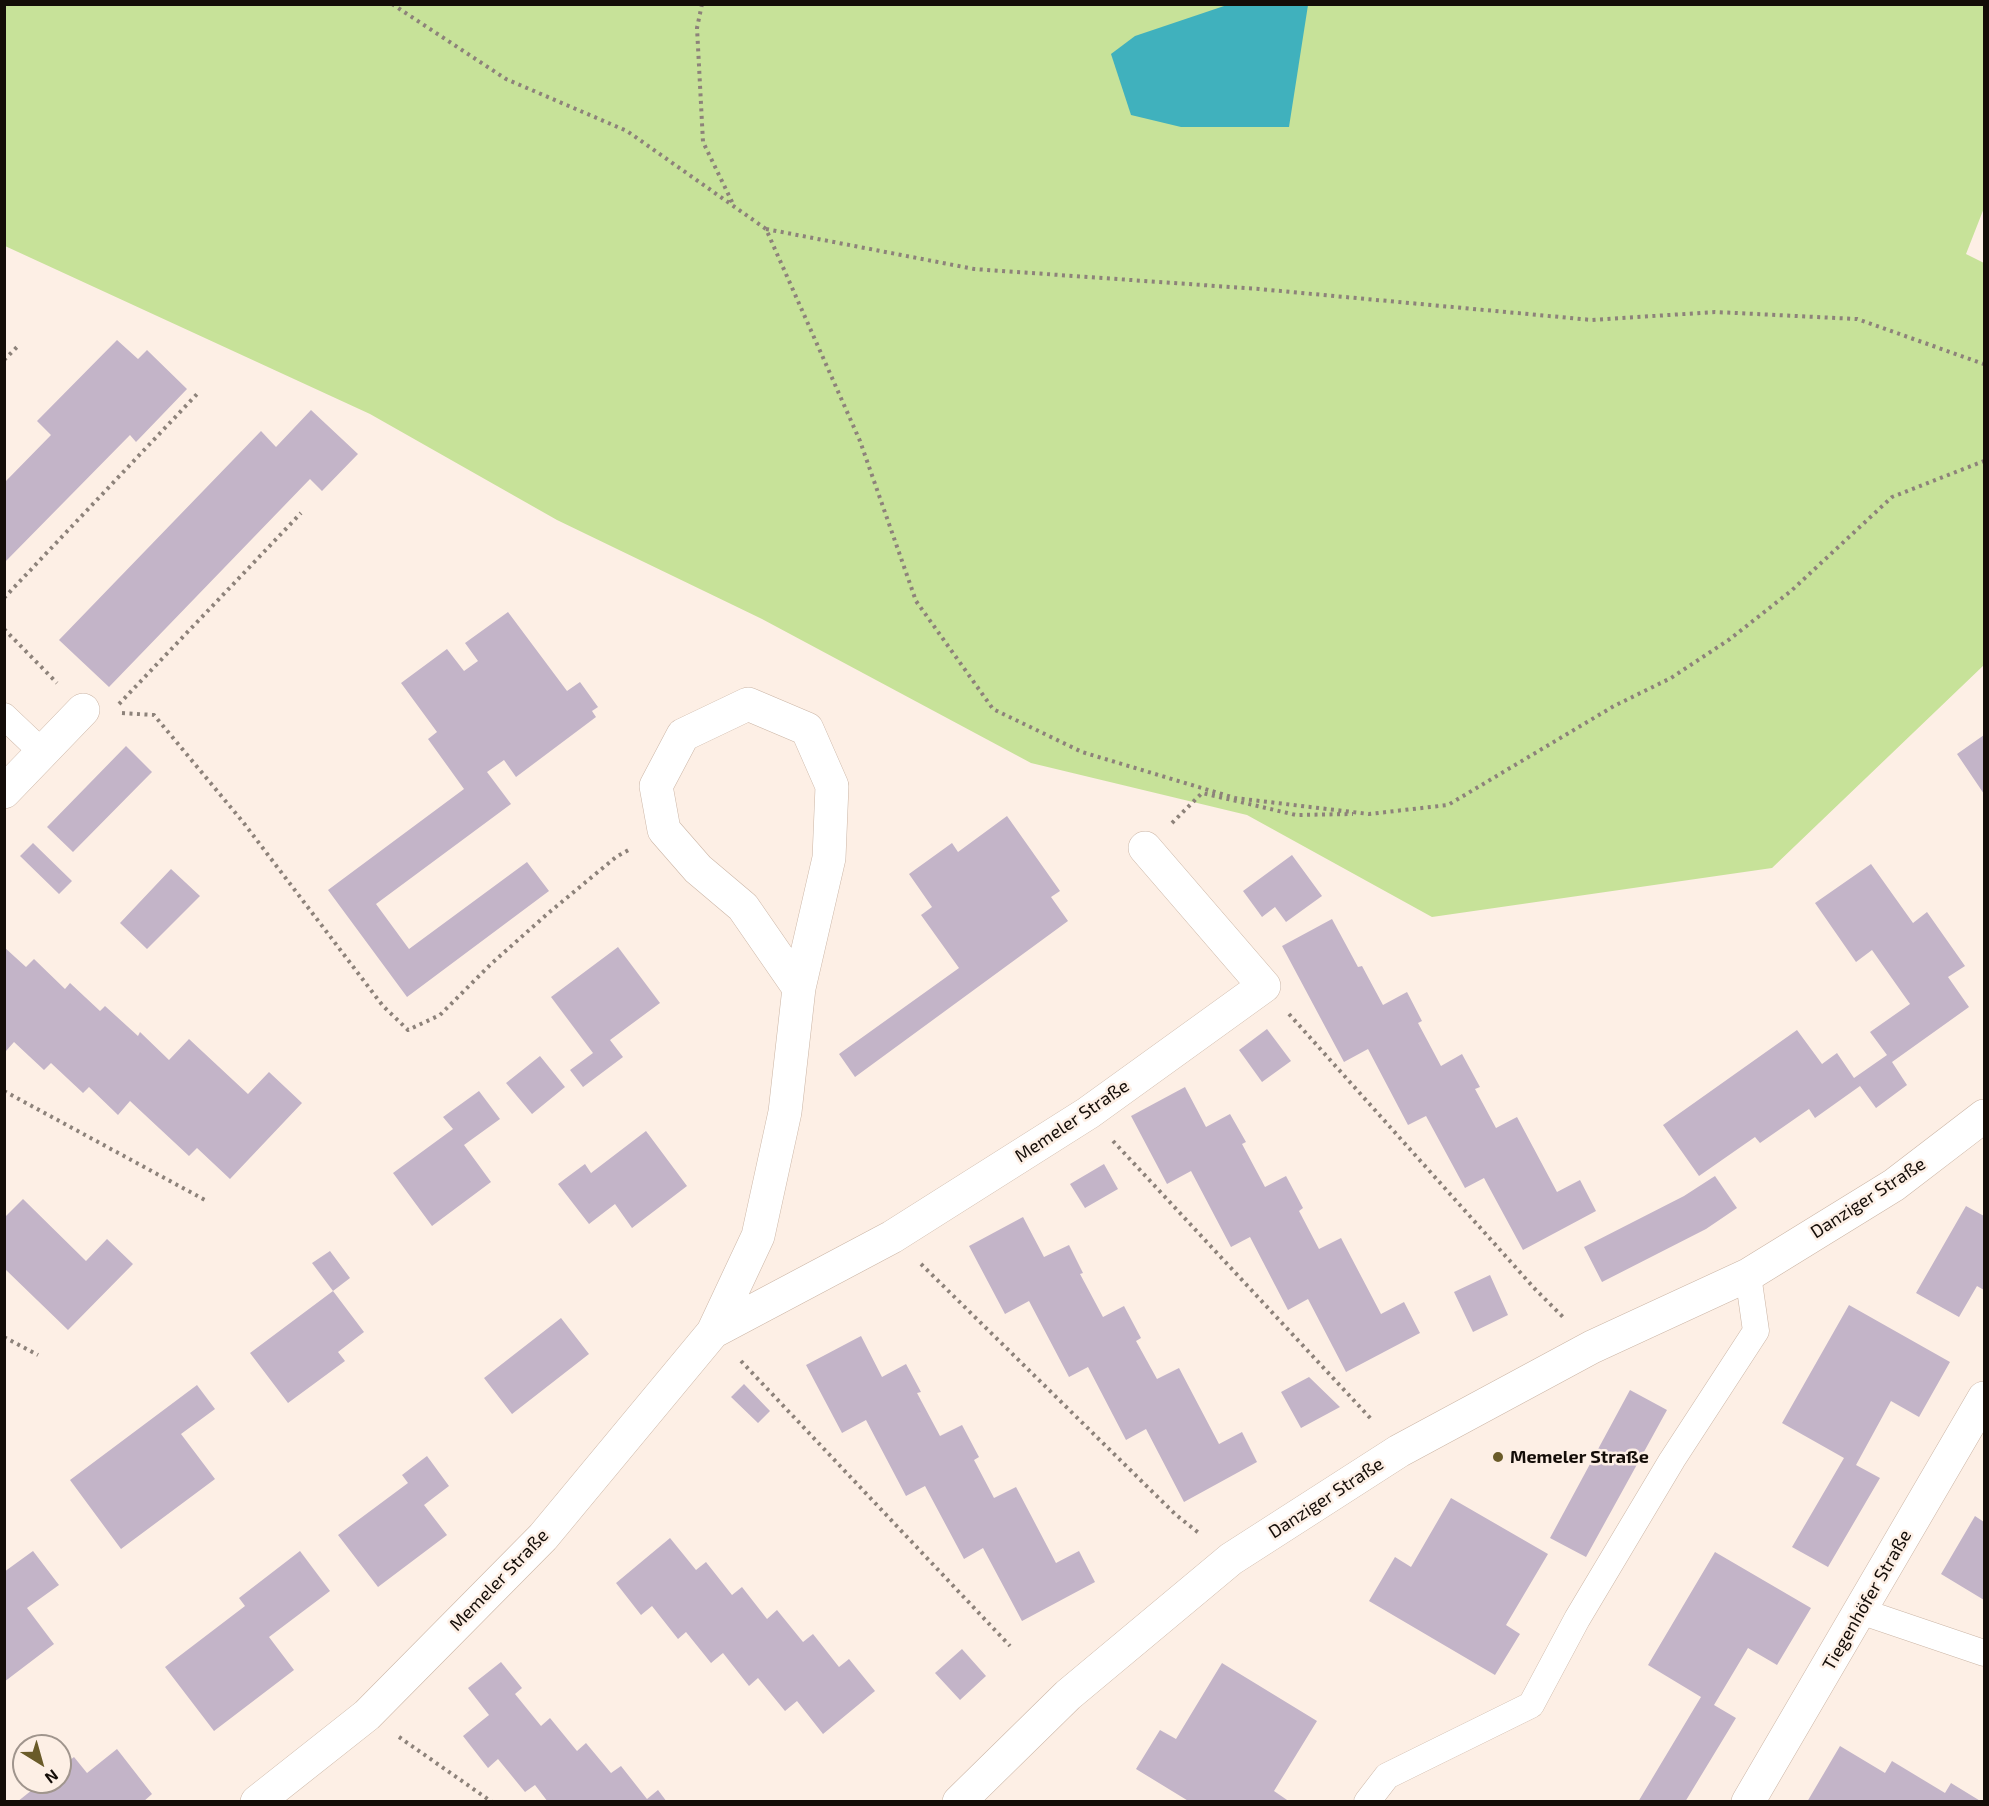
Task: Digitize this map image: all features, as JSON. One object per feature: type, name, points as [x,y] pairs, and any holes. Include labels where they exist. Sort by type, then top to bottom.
[{"type":"street","name":"Memeler Straße","points":[[257,1802],[367,1715],[543,1537],[713,1332],[758,1236],[786,1112],[799,988],[829,858],[832,786],[807,729],[748,704],[683,735],[656,786],[664,830],[698,869],[743,907],[799,988]]},
{"type":"street","points":[[4,792],[84,710]]},
{"type":"street","points":[[1145,848],[1264,986]]},
{"type":"street","name":"Memeler Straße","points":[[713,1332],[892,1236],[1088,1113],[1264,986]]},
{"type":"street","name":"Danziger Straße","points":[[959,1802],[1068,1695],[1231,1559],[1400,1451],[1592,1347],[1748,1275],[1894,1185],[1984,1116]]},
{"type":"street","name":"Tiegenhöfer Straße","points":[[1748,1802],[1984,1398]]},
{"type":"lane","points":[[4,716],[42,752]]},
{"type":"lane","points":[[1366,1802],[1387,1776],[1531,1705],[1576,1619],[1672,1460],[1756,1331],[1748,1275]]},
{"type":"lane","points":[[1860,1611],[1984,1653]]},
{"type":"path","points":[[392,4],[506,79],[627,131],[766,229],[860,441],[916,601],[993,709],[1082,752],[1235,798],[1369,814]]},
{"type":"path","points":[[702,4],[697,28],[703,142],[734,207],[766,229],[974,269],[1259,289],[1592,320],[1715,312],[1857,319],[1984,364]]},
{"type":"path","points":[[4,360],[19,345]]},
{"type":"path","points":[[4,598],[199,392]]},
{"type":"path","points":[[1145,848],[1202,793],[1296,815],[1369,814],[1448,805],[1614,706],[1671,678],[1730,639],[1791,591],[1892,497],[1984,461]]},
{"type":"path","points":[[301,513],[111,712],[154,715],[243,822],[384,1006],[408,1030],[440,1014],[490,965],[616,857]]},
{"type":"path","points":[[4,629],[84,710]]},
{"type":"path","points":[[1264,986],[1535,1289]]},
{"type":"path","points":[[4,1091],[205,1200]]},
{"type":"path","points":[[1088,1113],[1360,1407]]},
{"type":"path","points":[[892,1236],[1175,1514]]},
{"type":"path","points":[[713,1332],[1010,1646]]},
{"type":"path","points":[[4,1337],[38,1354]]},
{"type":"path","points":[[367,1715],[492,1802]]},
{"type":"green space","points":[[5,5],[1984,5],[1984,208],[1966,254],[1984,263],[1984,665],[1772,868],[1432,917],[1247,815],[1031,763],[762,619],[557,520],[370,414],[5,246]]},
{"type":"water","points":[[1230,4],[1308,5],[1289,127],[1181,127],[1131,115],[1111,54],[1135,36]]},
{"type":"building","points":[[117,340],[138,359],[147,350],[187,389],[136,442],[130,435],[4,563],[4,483],[51,435],[37,421]]},
{"type":"building","points":[[311,410],[358,454],[322,491],[310,479],[109,687],[59,640],[261,431],[276,447]]},
{"type":"building","points":[[508,612],[567,691],[580,682],[598,707],[592,711],[596,717],[516,777],[504,760],[487,772],[511,804],[376,904],[409,949],[527,862],[549,891],[407,997],[328,890],[464,789],[428,739],[437,732],[401,683],[447,649],[464,671],[478,661],[465,643]]},
{"type":"building","points":[[1984,735],[1984,794],[1957,754]]},
{"type":"building","points":[[126,746],[152,772],[73,852],[47,827]]},
{"type":"building","points":[[1007,816],[1060,891],[1051,897],[1068,921],[855,1077],[839,1054],[959,968],[921,915],[932,907],[909,874],[952,843],[958,852]]},
{"type":"building","points":[[33,843],[72,881],[59,894],[20,856]]},
{"type":"building","points":[[1292,855],[1322,896],[1286,922],[1275,907],[1262,917],[1243,891]]},
{"type":"building","points":[[1871,864],[1913,923],[1927,912],[1965,966],[1948,977],[1969,1007],[1892,1062],[1907,1085],[1876,1108],[1860,1086],[1815,1118],[1809,1109],[1760,1143],[1755,1137],[1699,1176],[1663,1125],[1797,1030],[1822,1064],[1837,1053],[1854,1078],[1887,1055],[1870,1032],[1910,1004],[1872,950],[1856,962],[1815,903]]},
{"type":"building","points":[[171,869],[200,896],[147,949],[120,923]]},
{"type":"building","points":[[1332,919],[1358,967],[1362,966],[1383,1005],[1407,992],[1422,1021],[1418,1023],[1441,1066],[1462,1054],[1480,1087],[1475,1089],[1496,1128],[1517,1117],[1557,1192],[1580,1180],[1596,1211],[1523,1250],[1484,1178],[1465,1188],[1426,1116],[1408,1125],[1368,1049],[1344,1062],[1282,946]]},
{"type":"building","points":[[4,947],[26,967],[34,959],[65,989],[70,983],[100,1011],[105,1006],[138,1036],[140,1032],[169,1060],[189,1039],[248,1094],[269,1072],[302,1103],[230,1179],[197,1148],[189,1156],[130,1101],[118,1115],[89,1087],[83,1093],[51,1063],[44,1070],[14,1042],[6,1051],[4,1050]]},
{"type":"building","points":[[618,947],[660,1003],[610,1040],[623,1057],[583,1087],[570,1070],[593,1053],[551,997]]},
{"type":"building","points":[[1267,1029],[1291,1061],[1262,1082],[1239,1050]]},
{"type":"building","points":[[540,1056],[565,1087],[532,1114],[506,1083]]},
{"type":"building","points":[[1185,1087],[1206,1127],[1230,1114],[1246,1142],[1242,1144],[1265,1187],[1286,1176],[1303,1208],[1299,1211],[1319,1249],[1341,1238],[1381,1314],[1404,1302],[1420,1333],[1346,1372],[1308,1299],[1288,1310],[1250,1237],[1231,1247],[1191,1171],[1167,1184],[1131,1116]]},
{"type":"building","points":[[479,1091],[500,1119],[464,1145],[491,1182],[432,1226],[393,1173],[453,1129],[443,1117]]},
{"type":"building","points":[[646,1131],[687,1186],[632,1228],[615,1204],[589,1224],[558,1184],[585,1164],[591,1173]]},
{"type":"building","points":[[1104,1164],[1118,1189],[1085,1208],[1070,1184]]},
{"type":"building","points":[[1715,1176],[1737,1208],[1706,1229],[1602,1282],[1584,1247],[1684,1196]]},
{"type":"building","points":[[23,1199],[86,1261],[107,1239],[133,1264],[68,1330],[6,1270],[4,1271],[4,1218]]},
{"type":"building","points":[[1966,1206],[1984,1216],[1984,1290],[1977,1286],[1959,1317],[1916,1293]]},
{"type":"building","points":[[1023,1217],[1044,1257],[1069,1245],[1083,1273],[1080,1274],[1103,1317],[1124,1306],[1141,1338],[1136,1341],[1157,1379],[1179,1368],[1219,1444],[1242,1432],[1257,1462],[1184,1502],[1146,1429],[1126,1440],[1088,1367],[1069,1377],[1029,1301],[1005,1314],[969,1246]]},
{"type":"building","points":[[330,1251],[350,1278],[333,1291],[312,1263]]},
{"type":"building","points":[[1490,1275],[1508,1315],[1473,1332],[1454,1292]]},
{"type":"building","points":[[333,1291],[364,1332],[338,1352],[345,1361],[288,1403],[250,1353]]},
{"type":"building","points":[[1849,1305],[1950,1362],[1919,1417],[1891,1401],[1856,1465],[1880,1478],[1828,1567],[1792,1547],[1844,1458],[1782,1423]]},
{"type":"building","points":[[561,1318],[589,1354],[512,1414],[484,1378]]},
{"type":"building","points":[[861,1336],[882,1377],[906,1364],[921,1392],[917,1393],[940,1436],[962,1425],[979,1457],[974,1460],[994,1498],[1016,1487],[1056,1563],[1079,1551],[1095,1582],[1022,1621],[983,1548],[964,1559],[925,1486],[906,1496],[866,1420],[842,1433],[806,1365]]},
{"type":"building","points":[[1309,1377],[1340,1407],[1301,1428],[1281,1392]]},
{"type":"building","points":[[744,1384],[770,1411],[758,1423],[731,1397]]},
{"type":"building","points":[[197,1385],[215,1409],[181,1434],[215,1479],[121,1549],[70,1480]]},
{"type":"building","points":[[1630,1390],[1667,1410],[1586,1557],[1550,1538]]},
{"type":"building","points":[[427,1456],[449,1486],[424,1505],[447,1535],[378,1587],[338,1535],[408,1483],[402,1475]]},
{"type":"building","points":[[1451,1498],[1548,1554],[1506,1625],[1520,1634],[1495,1675],[1369,1601],[1395,1557],[1411,1567]]},
{"type":"building","points":[[1975,1516],[1984,1522],[1984,1600],[1941,1574]]},
{"type":"building","points":[[670,1538],[696,1570],[706,1562],[732,1595],[742,1587],[767,1619],[777,1610],[803,1642],[813,1634],[839,1667],[849,1659],[875,1691],[823,1734],[797,1701],[785,1711],[758,1678],[749,1686],[723,1653],[711,1663],[686,1632],[678,1639],[652,1606],[641,1615],[616,1583]]},
{"type":"building","points":[[33,1551],[59,1585],[27,1608],[54,1644],[4,1682],[4,1572]]},
{"type":"building","points":[[300,1551],[330,1591],[269,1637],[294,1670],[214,1731],[165,1667],[245,1606],[239,1598]]},
{"type":"building","points":[[1715,1552],[1811,1608],[1777,1665],[1748,1648],[1714,1705],[1736,1718],[1685,1802],[1638,1802],[1701,1697],[1648,1665]]},
{"type":"building","points":[[962,1649],[986,1676],[960,1700],[935,1673]]},
{"type":"building","points":[[501,1662],[522,1688],[515,1694],[541,1726],[550,1718],[577,1751],[586,1743],[611,1773],[621,1766],[647,1799],[658,1790],[667,1802],[548,1802],[535,1785],[525,1792],[498,1759],[488,1768],[463,1736],[489,1715],[468,1688]]},
{"type":"building","points":[[1222,1663],[1317,1721],[1274,1791],[1290,1802],[1190,1802],[1136,1769],[1160,1730],[1176,1739]]},
{"type":"building","points":[[1840,1746],[1885,1773],[1892,1761],[1945,1793],[1951,1783],[1982,1802],[1807,1802]]},
{"type":"building","points":[[117,1749],[152,1794],[143,1802],[17,1802],[27,1794],[72,1794],[72,1759],[74,1757],[87,1773]]},
{"type":"place","name":"Memeler Straße","points":[[1498,1457]]}]
